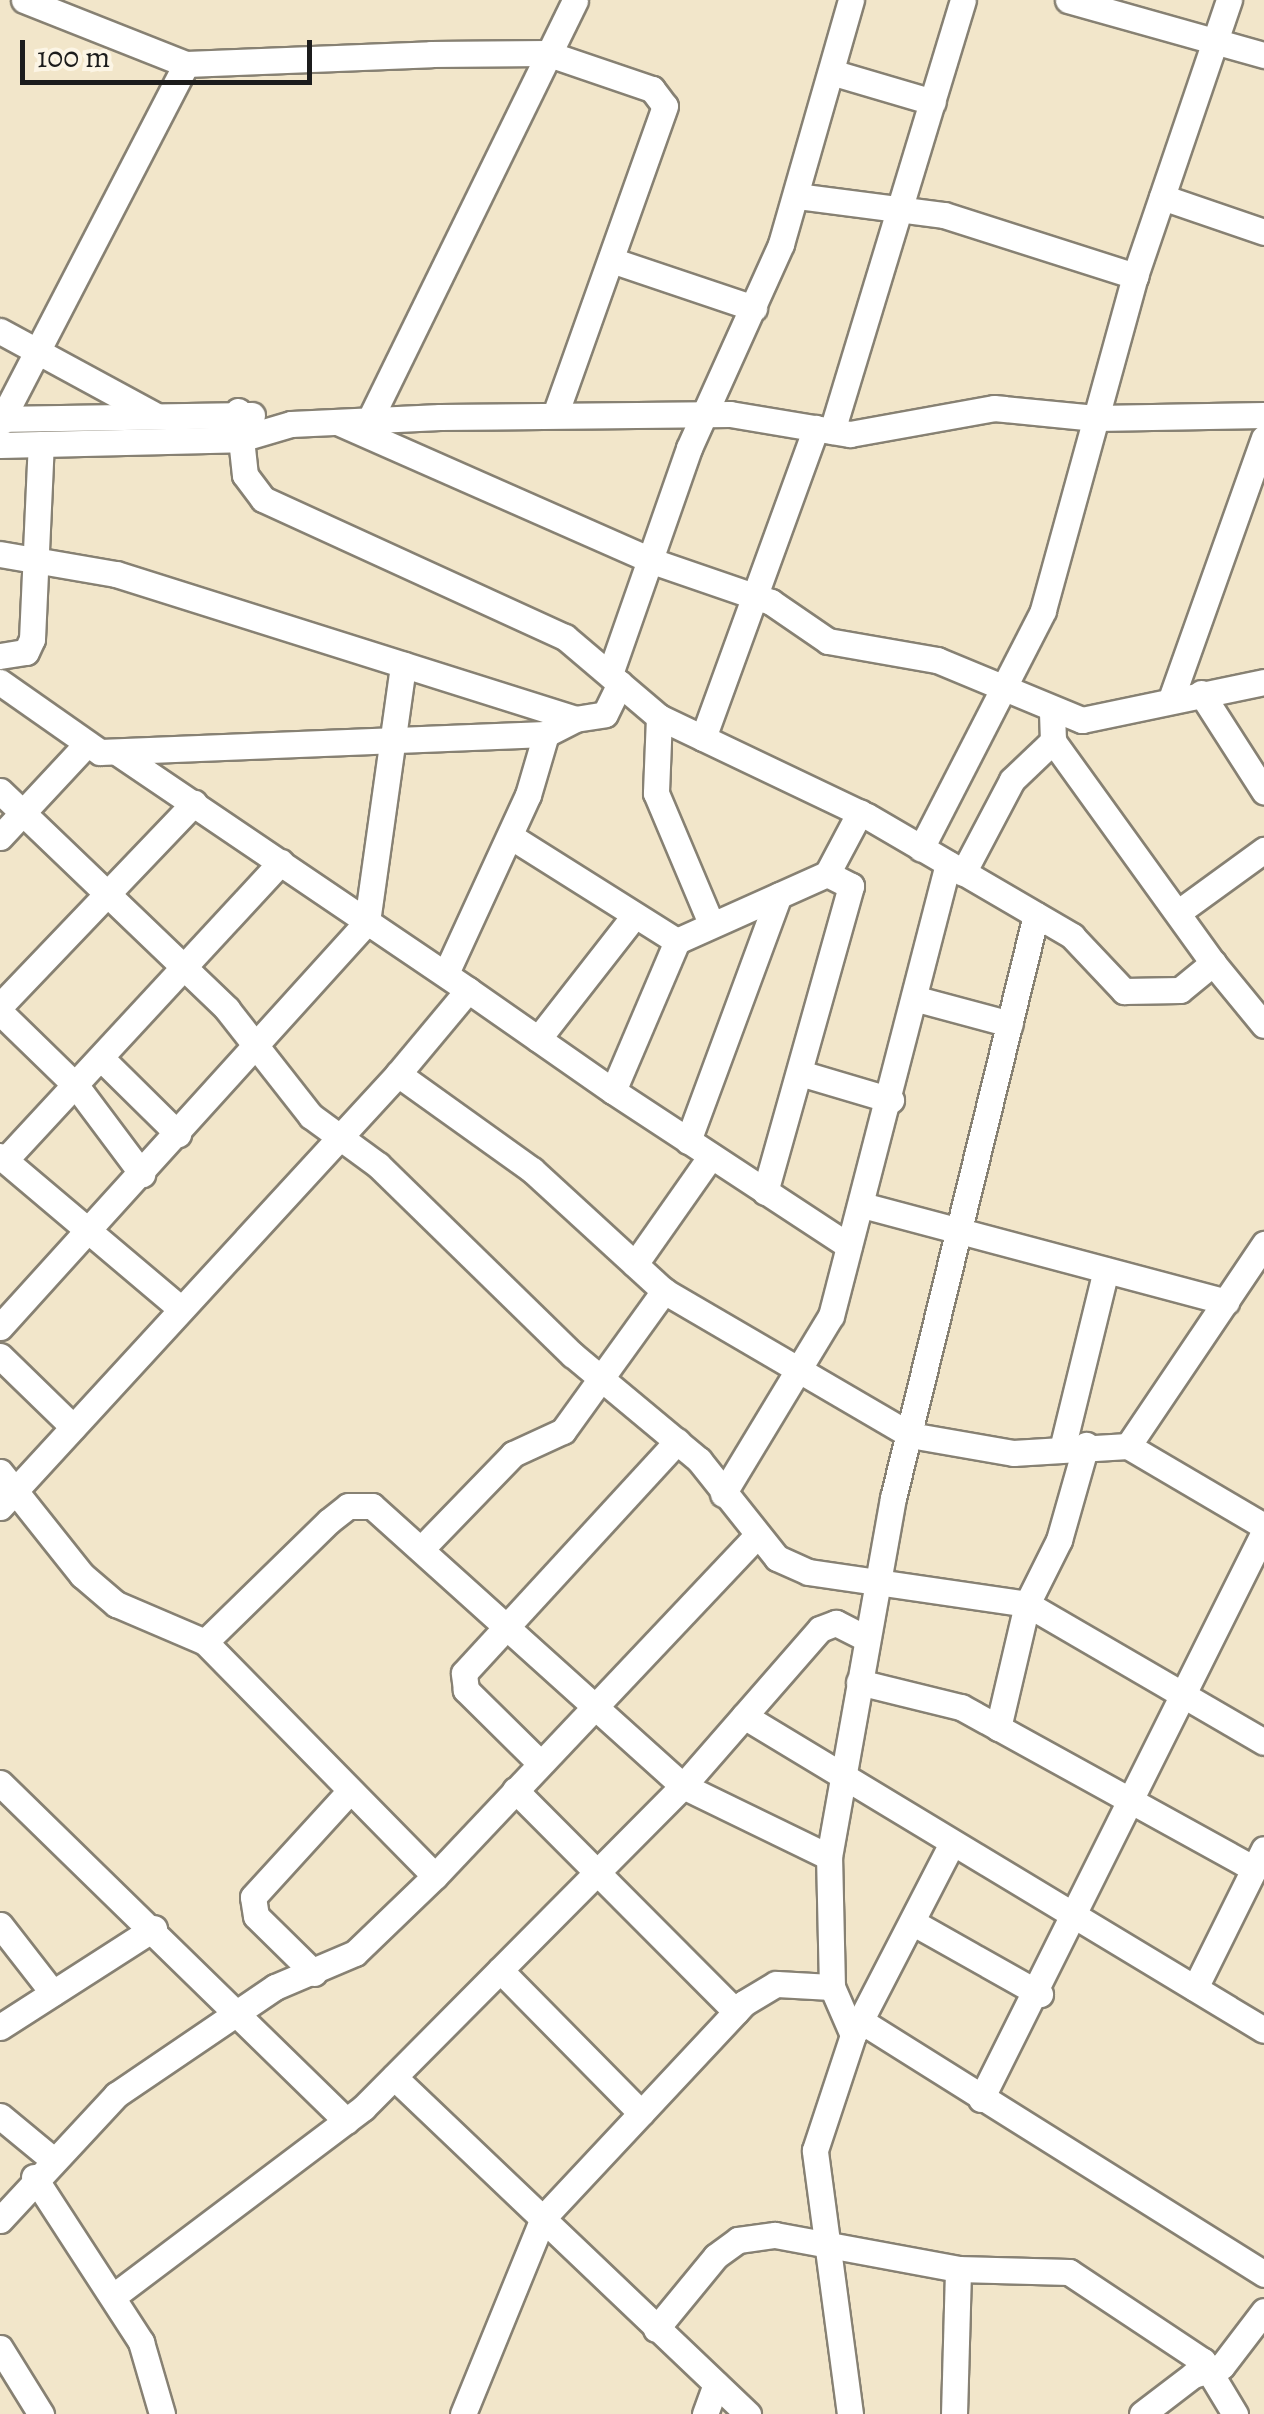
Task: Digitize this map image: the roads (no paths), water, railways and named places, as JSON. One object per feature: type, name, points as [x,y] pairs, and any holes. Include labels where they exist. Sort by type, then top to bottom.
[{"type":"street","points":[[24,0],[186,64],[546,53],[652,90],[665,106],[554,415]]},
{"type":"street","points":[[370,419],[575,0]]},
{"type":"street","points":[[0,682],[84,747],[118,753],[389,744],[546,734],[575,719],[605,714],[706,416],[754,308],[796,196],[851,0]]},
{"type":"street","points":[[703,738],[824,429],[963,0]]},
{"type":"street","points":[[1068,0],[1264,54]]},
{"type":"street","points":[[921,848],[1043,611],[1135,276],[1228,0]]},
{"type":"street","points":[[186,64],[34,346],[0,421],[238,411],[291,424]]},
{"type":"street","points":[[831,72],[933,102]]},
{"type":"street","points":[[796,196],[897,208],[1135,276]]},
{"type":"street","points":[[1162,196],[1264,232]]},
{"type":"street","points":[[612,260],[754,308]]},
{"type":"street","points":[[0,331],[34,346],[153,414]]},
{"type":"street","points":[[0,445],[240,439],[291,424],[370,419],[706,416],[875,432],[994,408],[1096,418],[1264,415]]},
{"type":"street","points":[[238,411],[244,476],[263,499],[565,637],[659,717],[860,812],[1036,915],[1142,997],[1180,990],[1212,962]]},
{"type":"street","points":[[335,420],[655,562],[759,597],[828,641],[937,660],[1052,710],[1106,719],[1171,699],[1264,682]]},
{"type":"street","points":[[1171,699],[1264,438]]},
{"type":"street","points":[[0,656],[26,652],[32,640],[41,444]]},
{"type":"street","points":[[0,554],[38,553],[575,719]]},
{"type":"street","points":[[0,1327],[368,922],[389,744],[403,665]]},
{"type":"street","points":[[1201,693],[1264,791]]},
{"type":"street","points":[[1052,710],[1052,741],[1180,911],[1212,962],[1263,1024]]},
{"type":"street","points":[[659,717],[656,793],[710,920]]},
{"type":"street","points":[[447,971],[510,836],[546,734]]},
{"type":"street","points":[[723,1494],[802,1375],[831,1316],[956,868],[1012,780],[1052,741]]},
{"type":"street","points":[[0,836],[84,747]]},
{"type":"street","points":[[118,753],[447,971],[468,990],[613,1091],[849,1246]]},
{"type":"street","points":[[0,791],[184,968],[335,1135],[600,1377],[678,1441],[756,1536],[808,1572],[1027,1604],[1187,1690],[1264,1742]]},
{"type":"street","points":[[142,1174],[77,1087],[0,1009],[194,803]]},
{"type":"street","points":[[613,1091],[677,940],[710,920],[827,874],[860,812]]},
{"type":"street","points":[[510,836],[677,940]]},
{"type":"street","points":[[1180,911],[1264,850]]},
{"type":"street","points":[[180,1309],[92,1228],[2,1158],[77,1087],[281,862]]},
{"type":"street","points":[[765,1192],[851,886],[827,874]]},
{"type":"street","points":[[688,1141],[779,895]]},
{"type":"street","points":[[538,1039],[635,915]]},
{"type":"street","points":[[1036,915],[877,1584],[830,1857],[832,1988],[857,2028],[1264,2274]]},
{"type":"street","points":[[435,1876],[205,1642],[116,1604],[6,1489],[73,1428],[335,1135],[398,1074],[468,990]]},
{"type":"street","points":[[917,998],[1010,1024]]},
{"type":"street","points":[[102,1059],[178,1134]]},
{"type":"street","points":[[800,1073],[891,1100]]},
{"type":"street","points":[[398,1074],[532,1170],[664,1291],[802,1375],[910,1434],[1013,1453],[1128,1446],[1264,1529],[1080,1918],[981,2100]]},
{"type":"street","points":[[635,1264],[711,1156]]},
{"type":"street","points":[[862,1205],[1226,1302]]},
{"type":"street","points":[[1128,1446],[1264,1244]]},
{"type":"street","points":[[998,1728],[1027,1604],[1059,1540],[1106,1270]]},
{"type":"street","points":[[424,1546],[513,1454],[563,1431],[664,1291]]},
{"type":"street","points":[[0,1356],[73,1428]]},
{"type":"street","points":[[540,1762],[462,1680],[504,1625],[678,1441]]},
{"type":"street","points":[[205,1642],[348,1506],[372,1506],[424,1546],[504,1625],[683,1786],[830,1857]]},
{"type":"street","points":[[0,2220],[43,2168],[116,2095],[238,2011],[355,1953],[435,1876],[592,1704],[756,1536]]},
{"type":"street","points":[[116,2296],[346,2122],[394,2077],[683,1786],[820,1629],[836,1623],[867,1640]]},
{"type":"street","points":[[859,1682],[922,1691],[998,1728],[1133,1803],[1256,1879],[1195,1988]]},
{"type":"street","points":[[744,1716],[842,1782],[1080,1918],[1264,2030]]},
{"type":"street","points":[[0,1783],[154,1928],[346,2122]]},
{"type":"street","points":[[515,1790],[736,2012]]},
{"type":"street","points":[[314,1973],[256,1916],[254,1897],[349,1792]]},
{"type":"street","points":[[850,2414],[815,2150],[857,2028],[952,1845]]},
{"type":"street","points":[[912,1922],[1040,1994]]},
{"type":"street","points":[[0,1924],[53,1993]]},
{"type":"street","points":[[0,2027],[154,1928]]},
{"type":"street","points":[[500,1970],[642,2113]]},
{"type":"street","points":[[463,2414],[543,2218],[736,2012],[776,1984],[832,1988]]},
{"type":"street","points":[[394,2077],[748,2414]]},
{"type":"street","points":[[0,2116],[43,2168],[116,2296],[162,2414]]},
{"type":"street","points":[[656,2329],[738,2240],[775,2234],[830,2251],[958,2269],[1091,2281],[1210,2373],[1234,2414]]},
{"type":"street","points":[[954,2414],[958,2269]]},
{"type":"street","points":[[1142,2414],[1210,2373],[1264,2311]]},
{"type":"street","points":[[0,2348],[41,2414]]},
{"type":"street","points":[[706,2414],[716,2384]]}]
